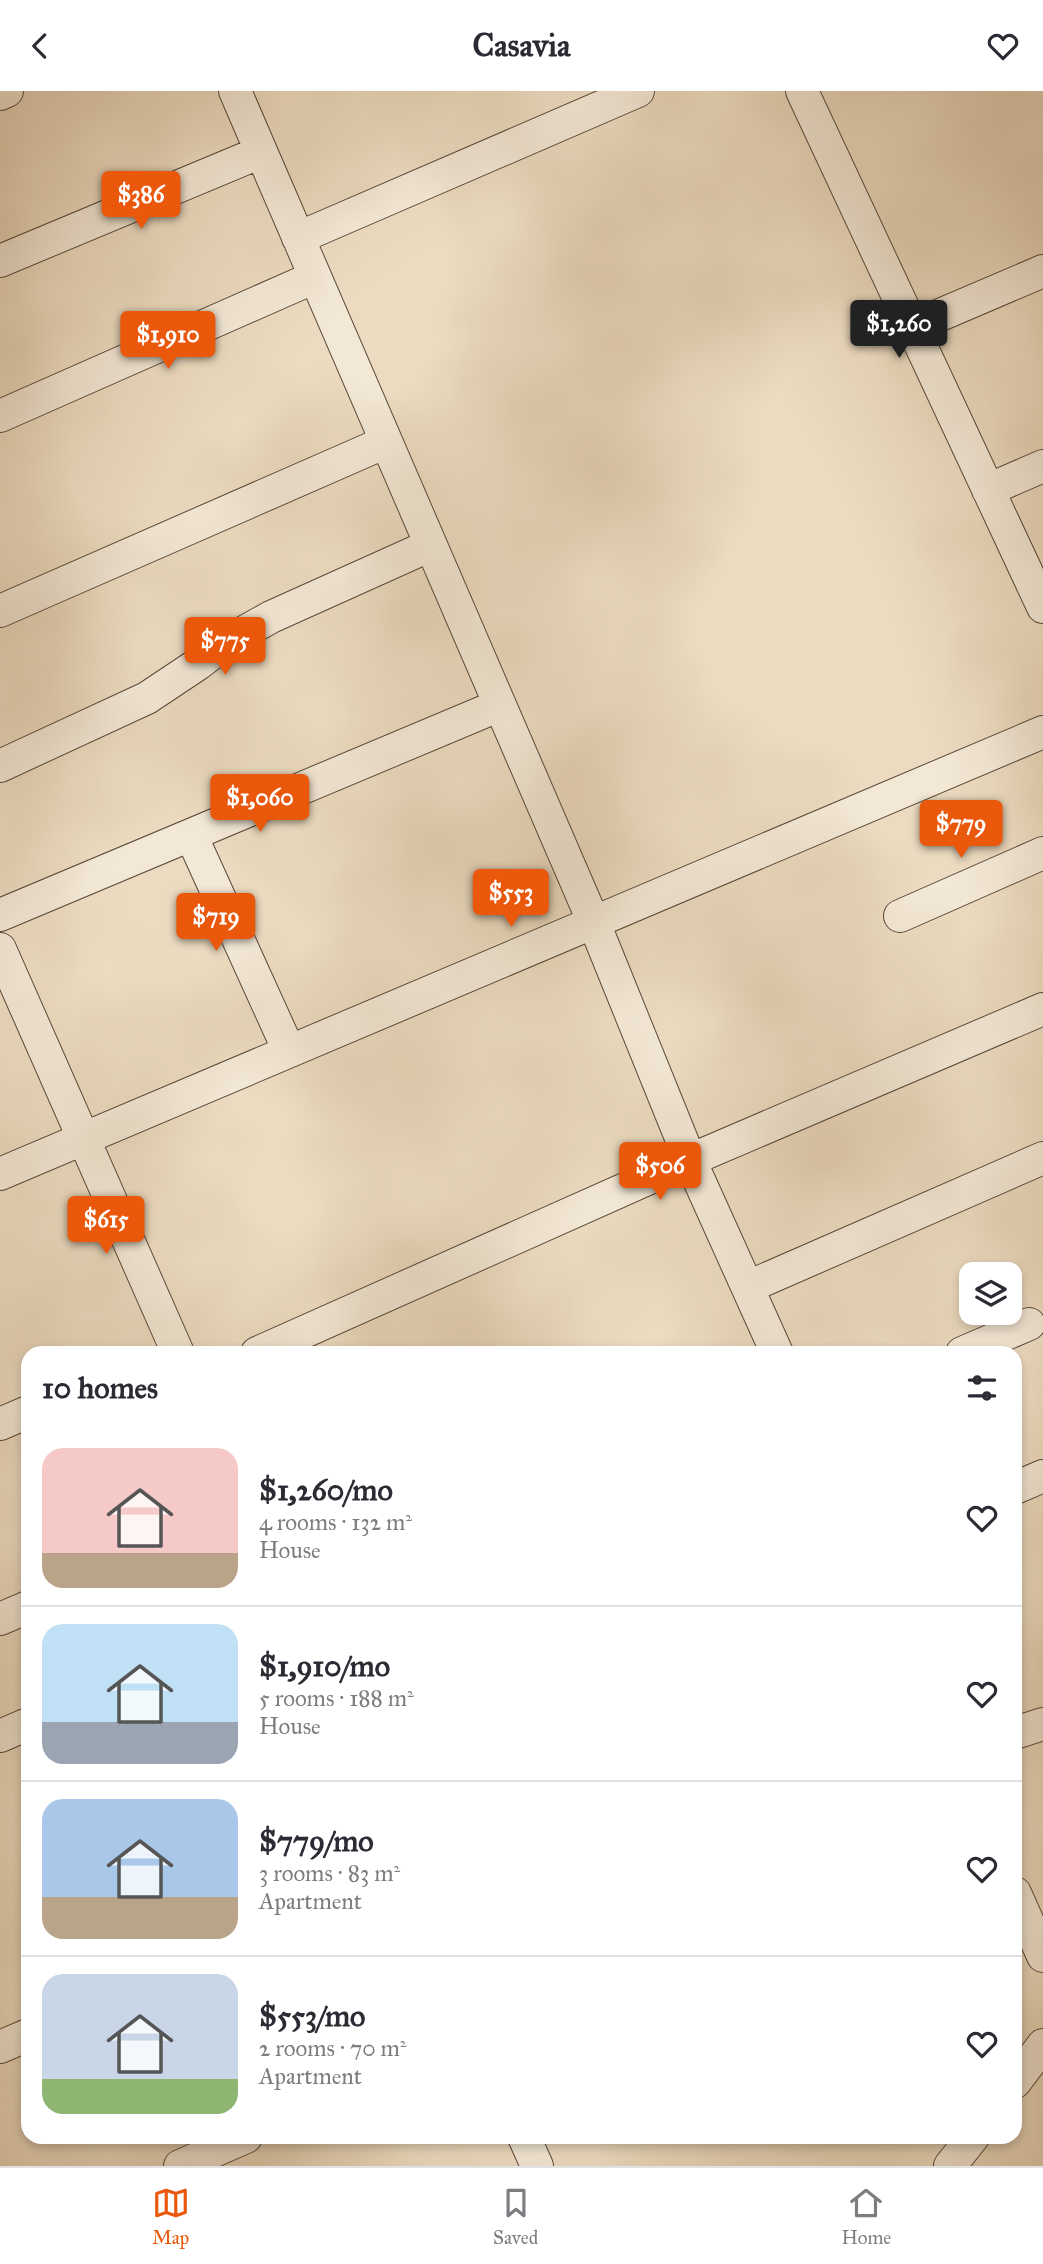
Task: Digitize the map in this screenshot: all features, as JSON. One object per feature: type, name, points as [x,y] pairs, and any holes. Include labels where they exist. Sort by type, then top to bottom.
[{"type":"street","points":[[0,94],[7,91]]},
{"type":"street","points":[[235,91],[594,923],[691,1160],[775,1346]]},
{"type":"street","points":[[298,238],[638,91]]},
{"type":"street","points":[[802,91],[1043,607]]},
{"type":"street","points":[[0,261],[261,152]]},
{"type":"street","points":[[912,327],[1043,271]]},
{"type":"street","points":[[0,416],[316,277]]},
{"type":"street","points":[[0,611],[386,442]]},
{"type":"street","points":[[988,490],[1043,466]]},
{"type":"street","points":[[0,766],[147,698],[228,641],[271,617],[431,545]]},
{"type":"street","points":[[0,915],[500,705]]},
{"type":"street","points":[[0,1174],[1043,732]]},
{"type":"street","points":[[191,835],[289,1051]]},
{"type":"street","points":[[900,916],[1043,853]]},
{"type":"street","points":[[0,949],[83,1137],[169,1346]]},
{"type":"street","points":[[273,1346],[691,1160],[1043,1009]]},
{"type":"street","points":[[748,1287],[1043,1158]]},
{"type":"street","points":[[978,1346],[1029,1324]]},
{"type":"street","points":[[0,1424],[21,1415]]},
{"type":"street","points":[[1022,1485],[1043,1476]]},
{"type":"street","points":[[0,1619],[21,1610]]},
{"type":"street","points":[[1022,1731],[1043,1724]]},
{"type":"street","points":[[0,1736],[21,1727]]},
{"type":"street","points":[[1022,1906],[1040,1942]]},
{"type":"street","points":[[0,2047],[21,2038]]},
{"type":"street","points":[[1022,2073],[1043,2045]]},
{"type":"street","points":[[180,2166],[230,2144]]},
{"type":"street","points":[[527,2144],[537,2166]]},
{"type":"street","points":[[950,2166],[967,2144]]}]
